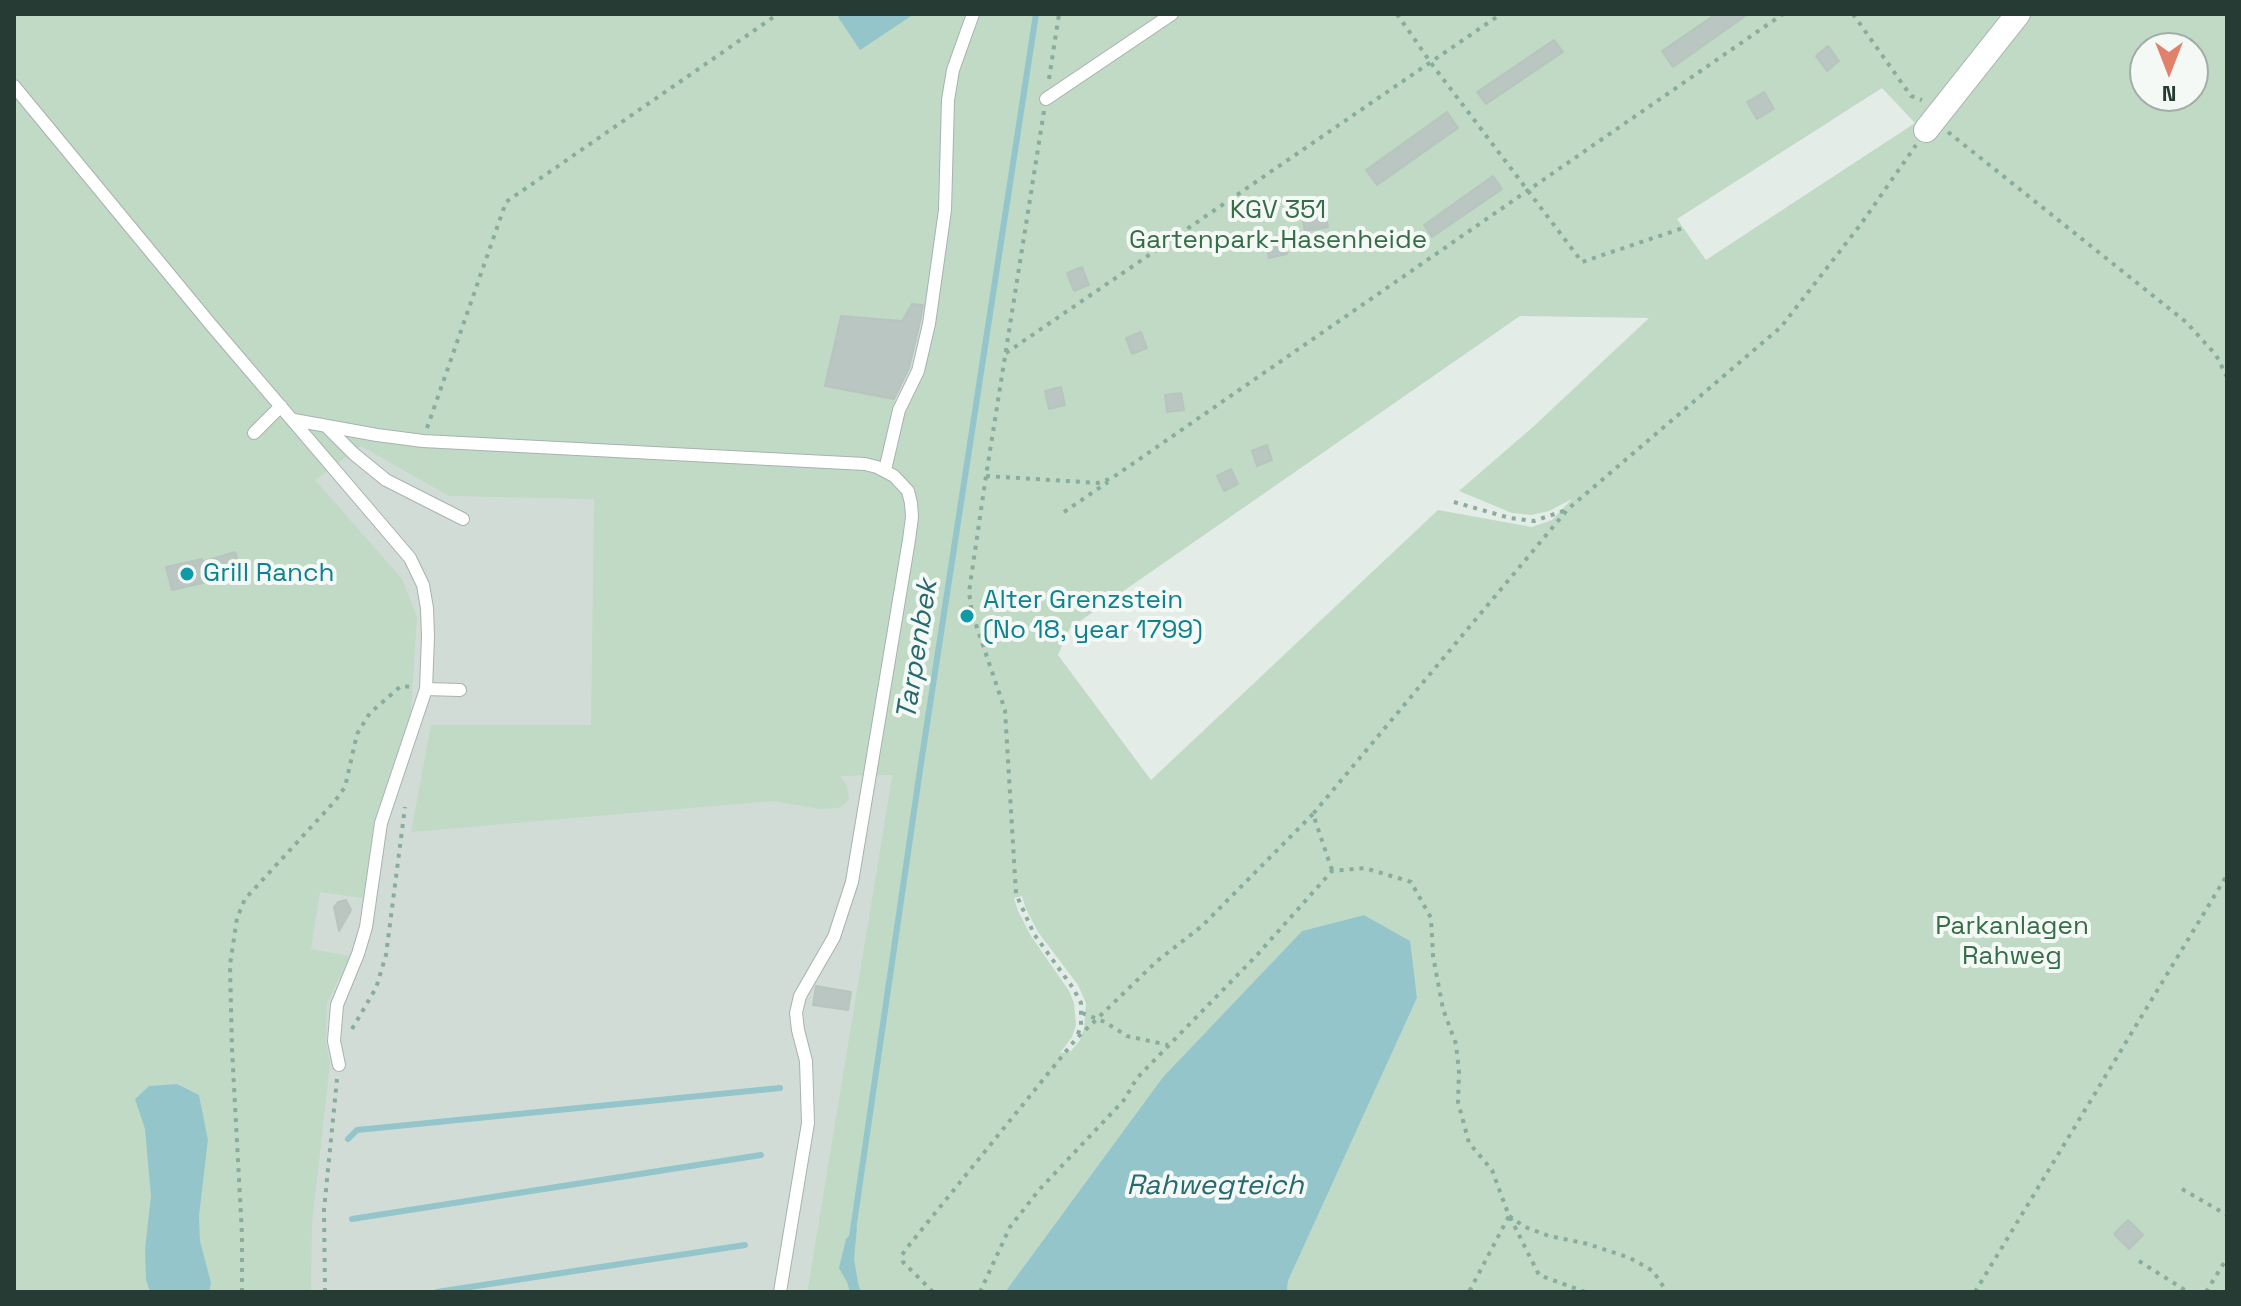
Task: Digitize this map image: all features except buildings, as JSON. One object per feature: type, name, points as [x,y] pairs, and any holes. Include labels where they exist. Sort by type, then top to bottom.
[{"type":"street","points":[[1934,120],[2018,14]]},
{"type":"lane","points":[[885,470],[899,410],[918,371],[929,324],[945,210],[948,100],[953,70],[973,14]]},
{"type":"lane","points":[[1046,99],[1172,14]]},
{"type":"lane","points":[[14,86],[212,326],[410,558],[423,585],[428,637],[426,689],[381,823],[366,927],[337,1005],[334,1041],[339,1065]]},
{"type":"lane","points":[[254,433],[281,406]]},
{"type":"lane","points":[[294,420],[423,441],[865,464],[885,470],[908,491],[912,517],[909,540],[852,882],[838,928],[800,996],[796,1013],[806,1061],[808,1123],[780,1292]]},
{"type":"lane","points":[[327,427],[386,480],[463,519]]},
{"type":"lane","points":[[426,689],[460,690]]},
{"type":"path","points":[[423,441],[506,202],[778,14]]},
{"type":"path","points":[[1059,14],[969,592],[972,613],[1005,710],[1016,894],[1034,934],[1081,1003],[1081,1026],[1076,1039]]},
{"type":"path","points":[[1397,14],[1582,262],[1686,227]]},
{"type":"path","points":[[1006,353],[1501,14]]},
{"type":"path","points":[[1064,512],[1783,14]]},
{"type":"path","points":[[1853,14],[1911,96],[1934,120],[2186,322],[2216,355],[2227,377]]},
{"type":"path","points":[[933,1292],[905,1265],[902,1255],[1076,1039],[1157,961],[1202,926],[1313,814],[1568,509],[1781,327],[1861,224],[1934,120]]},
{"type":"path","points":[[986,476],[1098,483],[1112,478]]},
{"type":"path","points":[[1454,502],[1510,518],[1534,521],[1568,509]]},
{"type":"path","points":[[242,1292],[230,965],[237,918],[245,899],[345,787],[357,734],[370,713],[401,686],[426,689]]},
{"type":"path","points":[[325,1292],[324,1210],[339,1065],[352,1028],[376,988],[386,955],[407,794]]},
{"type":"path","points":[[1313,814],[1332,871]]},
{"type":"path","points":[[980,1292],[1010,1227],[1039,1190],[1124,1100],[1137,1078],[1257,955],[1332,871],[1365,868],[1411,882],[1431,918],[1433,956],[1443,1009],[1456,1044],[1458,1102],[1469,1143],[1492,1170],[1509,1216],[1539,1275],[1585,1292]]},
{"type":"path","points":[[1975,1292],[2227,875]]},
{"type":"path","points":[[1082,1013],[1127,1036],[1168,1045]]},
{"type":"path","points":[[2182,1189],[2227,1215]]},
{"type":"path","points":[[1469,1292],[1509,1216]]},
{"type":"path","points":[[1509,1216],[1525,1227],[1549,1236],[1588,1244],[1630,1258],[1653,1271],[1667,1292]]},
{"type":"path","points":[[2206,1292],[2227,1258]]},
{"type":"path","points":[[2139,1261],[2188,1292]]},
{"type":"shaded area","points":[[14,14],[1007,14],[892,775],[807,1292],[14,1292]]},
{"type":"green space","points":[[14,14],[967,14],[948,68],[941,101],[942,209],[927,306],[912,304],[902,321],[841,316],[825,385],[895,399],[887,438],[898,448],[903,412],[922,375],[934,326],[950,212],[953,102],[958,71],[979,14],[2227,14],[2227,1292],[1287,1292],[1288,1281],[1417,998],[1409,941],[1364,915],[1302,931],[1163,1077],[1005,1292],[807,1292],[892,775],[840,776],[847,786],[849,799],[838,808],[820,809],[772,801],[411,832],[431,725],[591,725],[594,499],[449,496],[361,446],[315,480],[402,579],[417,617],[411,712],[374,821],[363,898],[320,892],[311,949],[350,956],[327,1003],[326,1041],[330,1064],[312,1224],[311,1292],[209,1292],[211,1283],[200,1241],[199,1216],[208,1140],[199,1095],[177,1084],[149,1086],[135,1099],[145,1129],[149,1163],[151,1196],[145,1250],[146,1280],[150,1292],[14,1292]],"holes":[[[1882,88],[1915,123],[1706,260],[1677,219]],[[1520,316],[1649,318],[1534,426],[1459,491],[1512,513],[1531,515],[1549,511],[1572,499],[1552,520],[1532,527],[1438,510],[1151,780],[1058,655],[1070,628]],[[1022,896],[1038,932],[1078,985],[1086,1003],[1084,1028],[1080,1040],[1071,1051],[1060,1053],[1072,1037],[1076,1025],[1074,1003],[1018,911],[1014,898]]]},
{"type":"water","points":[[842,14],[914,14],[860,50],[838,17]]},
{"type":"water","name":"Rahwegteich","points":[[1364,915],[1410,941],[1417,998],[1288,1281],[1287,1292],[1005,1292],[1163,1077],[1302,931]]},
{"type":"water","points":[[177,1084],[199,1095],[208,1140],[199,1216],[200,1241],[211,1283],[209,1292],[150,1292],[146,1280],[145,1249],[151,1196],[145,1129],[135,1099],[149,1086]]},
{"type":"water","points":[[857,1227],[854,1259],[861,1292],[850,1292],[839,1268],[846,1239]]},
{"type":"waterway","name":"Tarpenbek","points":[[852,1237],[1036,14]]},
{"type":"waterway","points":[[348,1139],[357,1130],[780,1088]]},
{"type":"waterway","points":[[352,1219],[761,1155]]},
{"type":"waterway","points":[[437,1292],[745,1245]]},
{"type":"place","name":"Grill Ranch","points":[[187,574]]},
{"type":"place","name":"Alter Grenzstein (No 18, year 1799)","points":[[967,616]]},
{"type":"park label","name":"KGV 351 Gartenpark-Hasenheide","points":[[1278,226]]},
{"type":"park label","name":"Parkanlagen Rahweg","points":[[2012,942]]}]
